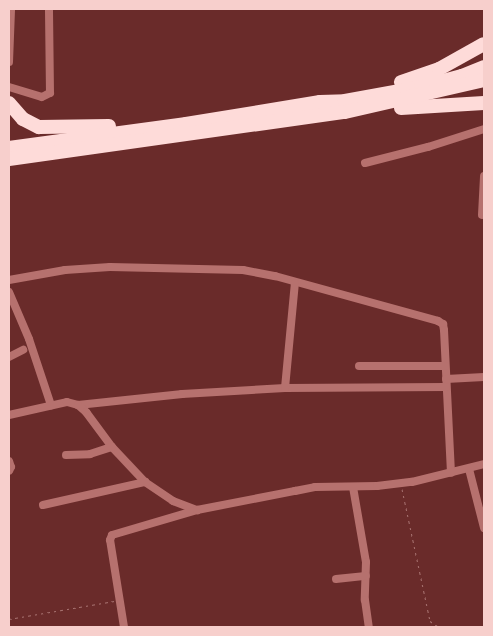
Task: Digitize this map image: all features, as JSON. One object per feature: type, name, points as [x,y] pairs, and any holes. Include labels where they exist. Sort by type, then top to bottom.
[{"type":"highway","points":[[9,148],[320,102],[411,80],[439,69],[484,44]]},
{"type":"highway","points":[[320,102],[345,101],[411,88],[462,76],[484,67]]},
{"type":"highway","points":[[346,112],[484,80]]},
{"type":"highway","points":[[9,103],[29,123],[44,128],[160,127]]},
{"type":"highway","points":[[9,158],[346,112],[484,103]]},
{"type":"street","points":[[9,62],[11,9]]},
{"type":"street","points":[[9,87],[42,97],[50,92],[49,9]]},
{"type":"street","points":[[365,162],[428,147],[484,129]]},
{"type":"street","points":[[482,215],[484,176]]},
{"type":"street","points":[[9,280],[65,270],[110,267],[243,270],[442,323],[444,330],[451,473]]},
{"type":"street","points":[[285,388],[295,283]]},
{"type":"street","points":[[9,292],[29,339],[52,405]]},
{"type":"street","points":[[9,357],[23,350]]},
{"type":"street","points":[[359,366],[445,366]]},
{"type":"street","points":[[9,415],[67,402],[78,405],[182,394],[285,388],[446,383],[484,377]]},
{"type":"street","points":[[78,405],[86,412],[112,447],[145,482],[174,501],[197,510]]},
{"type":"street","points":[[66,455],[90,454],[112,447]]},
{"type":"street","points":[[9,461],[11,467],[9,471]]},
{"type":"street","points":[[124,627],[111,536],[197,510],[315,488],[400,484],[484,464]]},
{"type":"street","points":[[469,469],[484,528]]},
{"type":"street","points":[[44,505],[145,482]]},
{"type":"street","points":[[353,487],[366,576],[365,600],[369,627]]},
{"type":"street","points":[[336,579],[366,576]]},
{"type":"path","points":[[400,484],[430,621],[439,627]]},
{"type":"path","points":[[9,620],[119,600]]}]
